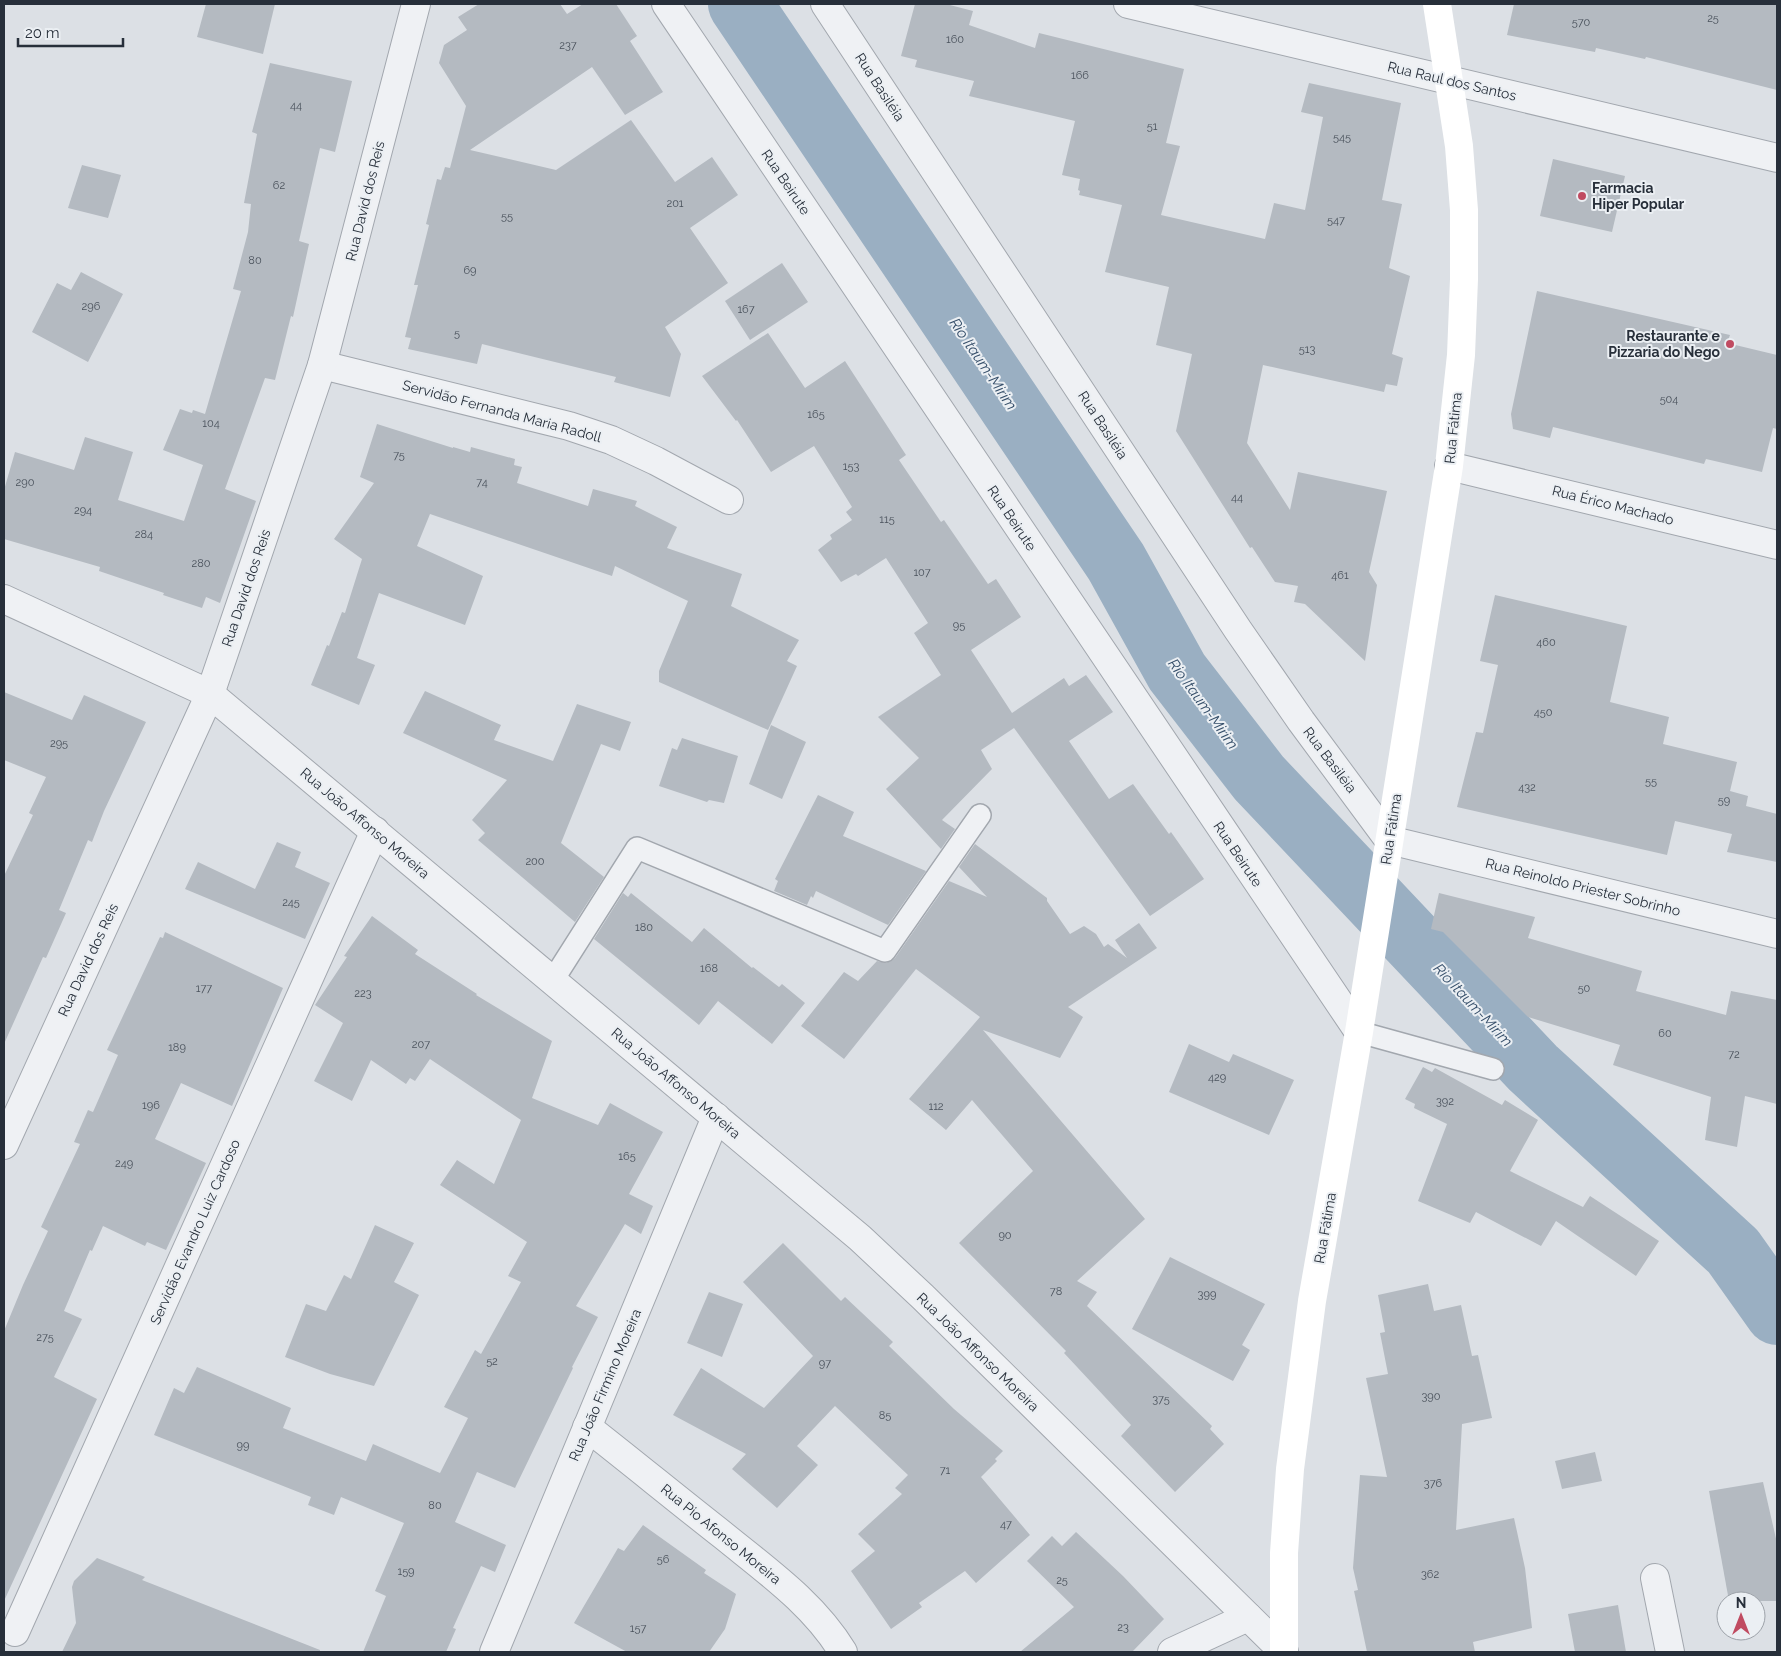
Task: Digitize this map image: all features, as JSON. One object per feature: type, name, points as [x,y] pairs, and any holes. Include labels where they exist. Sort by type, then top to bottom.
[{"type":"main road","name":"Rua Fátima","points":[[1284,1652],[1284,1553],[1290,1469],[1312,1301],[1359,1032],[1449,466],[1461,355],[1464,210],[1459,146],[1437,4]]},
{"type":"street","name":"Rua David dos Reis","points":[[4,1145],[210,694],[322,365],[416,4]]},
{"type":"street","name":"Rua Beirute","points":[[666,4],[1359,1032]]},
{"type":"street","name":"Rua Basiléia","points":[[825,4],[1238,630],[1301,721],[1389,840]]},
{"type":"street","name":"Rua Raul dos Santos","points":[[1128,4],[1777,158]]},
{"type":"street","name":"Servidão Fernanda Maria Radoll","points":[[322,365],[578,429],[629,448],[729,500]]},
{"type":"street","name":"Rua Érico Machado","points":[[1449,466],[1777,545]]},
{"type":"street","name":"Rua João Affonso Moreira","points":[[4,599],[210,694],[860,1238],[923,1297],[1284,1652]]},
{"type":"street","name":"Servidão Evandro Luiz Cardoso","points":[[15,1632],[375,832]]},
{"type":"street","name":"Rua Reinoldo Priester Sobrinho","points":[[1389,840],[1777,934]]},
{"type":"street","name":"Rua João Firmino Moreira","points":[[494,1652],[716,1117]]},
{"type":"street","name":"Rua Pio Afonso Moreira","points":[[587,1427],[777,1579],[810,1608],[832,1634],[843,1652]]},
{"type":"street","points":[[1656,1578],[1670,1652]]},
{"type":"street","points":[[1172,1652],[1248,1617]]},
{"type":"lane","points":[[553,980],[637,848],[885,951],[980,815]]},
{"type":"lane","points":[[1359,1032],[1493,1069]]},
{"type":"building","points":[[206,4],[275,4],[263,54],[197,37]]},
{"type":"building","points":[[479,4],[560,4],[567,14],[583,4],[616,4],[637,36],[630,41],[663,92],[625,115],[592,67],[470,150],[556,170],[631,120],[675,182],[712,157],[738,195],[690,228],[728,283],[665,327],[681,354],[670,397],[614,382],[616,377],[482,344],[477,364],[408,349],[411,338],[405,337],[418,285],[414,285],[429,225],[426,224],[437,179],[441,180],[445,167],[450,168],[466,106],[439,63],[444,45],[467,30],[458,17]]},
{"type":"building","points":[[915,4],[946,4],[973,11],[969,25],[1035,48],[1039,33],[1184,69],[1166,143],[1180,146],[1161,215],[1265,239],[1274,203],[1305,210],[1323,117],[1301,112],[1309,83],[1401,103],[1382,200],[1402,204],[1389,268],[1410,276],[1392,354],[1403,358],[1397,386],[1386,384],[1384,392],[1263,365],[1247,443],[1290,510],[1298,472],[1387,491],[1369,572],[1377,585],[1365,661],[1305,604],[1294,602],[1298,586],[1275,582],[1252,547],[1250,548],[1176,431],[1192,354],[1156,345],[1169,287],[1105,272],[1122,205],[1079,195],[1080,179],[1062,175],[1075,121],[969,96],[974,81],[915,67],[917,60],[901,56]]},
{"type":"building","points":[[1514,4],[1777,4],[1777,90],[1646,57],[1645,59],[1596,48],[1595,52],[1507,35]]},
{"type":"building","points":[[270,63],[352,81],[335,152],[320,148],[299,241],[309,244],[293,317],[291,316],[275,380],[265,378],[225,489],[256,501],[220,603],[206,597],[202,608],[99,571],[100,567],[4,539],[4,490],[15,452],[74,470],[85,437],[133,452],[118,500],[184,521],[203,465],[163,450],[180,409],[192,413],[193,410],[205,414],[241,291],[233,289],[248,232],[251,204],[244,203],[257,134],[252,132]]},
{"type":"building","name":"Farmacia Hiper Popular","points":[[1553,159],[1625,176],[1612,232],[1540,216]]},
{"type":"building","points":[[82,165],[121,175],[108,218],[68,208]]},
{"type":"building","points":[[782,263],[808,302],[750,340],[725,301]]},
{"type":"building","points":[[81,272],[123,294],[88,362],[32,332],[57,283],[71,290]]},
{"type":"building","points":[[1537,291],[1730,335],[1727,343],[1777,355],[1777,429],[1773,428],[1762,472],[1706,459],[1704,464],[1553,427],[1550,438],[1513,429],[1511,414]]},
{"type":"building","points":[[768,333],[805,388],[845,361],[906,455],[899,460],[941,522],[944,520],[988,584],[996,579],[1021,617],[971,650],[1012,713],[1064,678],[1069,686],[1086,675],[1113,712],[1069,741],[1109,799],[1133,784],[1169,834],[1171,832],[1204,879],[1150,916],[1014,728],[981,750],[992,769],[942,820],[955,829],[941,849],[886,789],[919,758],[878,717],[941,675],[914,633],[928,623],[886,558],[858,576],[856,574],[841,582],[818,550],[832,539],[830,535],[852,520],[846,512],[852,507],[814,446],[771,472],[737,420],[702,376]]},
{"type":"building","points":[[377,424],[453,448],[470,452],[471,447],[515,459],[514,465],[522,467],[517,483],[588,506],[593,489],[637,501],[635,506],[677,527],[667,548],[742,574],[731,606],[799,640],[787,661],[797,666],[768,730],[659,682],[659,671],[688,601],[615,566],[612,576],[430,514],[417,546],[483,576],[465,625],[379,593],[357,658],[375,665],[359,705],[311,685],[342,612],[345,613],[362,559],[334,539],[374,483],[360,477]]},
{"type":"building","points":[[1495,595],[1627,626],[1610,702],[1669,717],[1663,744],[1737,762],[1730,791],[1748,796],[1746,806],[1777,814],[1777,862],[1727,852],[1732,834],[1675,821],[1667,855],[1457,807],[1476,732],[1483,733],[1498,665],[1480,661]]},
{"type":"building","points":[[425,691],[501,725],[494,740],[553,761],[577,704],[631,722],[620,751],[601,744],[561,843],[604,877],[575,922],[478,840],[485,833],[472,820],[507,780],[403,733]]},
{"type":"building","points":[[4,692],[72,720],[84,695],[146,722],[104,811],[92,842],[88,840],[59,910],[66,913],[46,958],[43,957],[4,1044],[4,876],[33,815],[29,813],[46,777],[4,760]]},
{"type":"building","points":[[771,725],[806,742],[782,799],[749,784]]},
{"type":"building","points":[[682,738],[738,756],[724,803],[709,800],[707,802],[659,786],[672,748],[677,750]]},
{"type":"building","points":[[818,795],[854,812],[843,836],[926,871],[888,925],[816,891],[813,898],[811,896],[807,905],[774,891],[778,881],[775,879]]},
{"type":"building","points":[[277,842],[301,852],[295,867],[330,883],[305,939],[185,889],[198,862],[255,889]]},
{"type":"building","points":[[975,844],[1047,898],[1047,901],[1070,934],[1084,926],[1096,934],[1104,947],[1108,944],[1127,958],[1115,940],[1139,923],[1157,948],[1068,1007],[1083,1017],[1060,1058],[983,1030],[1145,1219],[1077,1281],[1097,1292],[1087,1306],[1212,1426],[1210,1429],[1224,1444],[1175,1492],[1121,1436],[1131,1425],[1064,1353],[1066,1351],[959,1243],[1033,1171],[972,1100],[946,1130],[909,1099],[980,1017],[916,969],[844,1059],[801,1026],[844,972],[858,981],[877,961],[886,963],[895,958],[949,881],[987,897],[959,867]]},
{"type":"building","points":[[623,893],[628,897],[631,893],[692,942],[704,928],[752,968],[779,987],[782,984],[805,1003],[772,1044],[718,1001],[699,1025],[594,939]]},
{"type":"building","points":[[1439,893],[1535,917],[1528,938],[1642,971],[1636,991],[1726,1015],[1731,991],[1777,1000],[1777,1104],[1745,1096],[1737,1147],[1705,1140],[1711,1097],[1613,1065],[1620,1045],[1528,1017],[1443,932],[1431,929]]},
{"type":"building","points":[[372,916],[418,950],[415,954],[476,995],[552,1041],[532,1098],[598,1125],[610,1103],[663,1132],[629,1194],[653,1206],[641,1234],[625,1224],[576,1306],[598,1317],[572,1367],[515,1488],[477,1472],[455,1522],[506,1545],[495,1572],[481,1566],[453,1628],[456,1629],[446,1652],[363,1652],[386,1596],[375,1591],[404,1523],[341,1497],[334,1515],[308,1505],[311,1497],[154,1435],[174,1388],[184,1393],[197,1367],[291,1408],[283,1428],[366,1461],[373,1444],[440,1473],[468,1418],[444,1407],[475,1350],[481,1354],[521,1282],[508,1276],[527,1242],[440,1185],[457,1160],[494,1184],[521,1120],[430,1059],[415,1081],[410,1078],[406,1084],[371,1060],[352,1101],[314,1081],[343,1023],[315,1005],[347,957],[344,956]]},
{"type":"building","points":[[165,932],[283,988],[232,1106],[181,1083],[155,1139],[206,1163],[166,1250],[147,1242],[145,1246],[103,1226],[92,1251],[90,1250],[64,1311],[82,1319],[54,1377],[97,1399],[4,1601],[4,1331],[48,1231],[41,1227],[80,1144],[74,1142],[88,1110],[93,1112],[118,1055],[107,1050],[160,937],[163,938]]},
{"type":"building","points":[[1189,1044],[1229,1062],[1233,1054],[1294,1080],[1269,1135],[1169,1092]]},
{"type":"building","points":[[1423,1067],[1432,1072],[1435,1068],[1502,1105],[1505,1100],[1538,1120],[1510,1171],[1583,1207],[1590,1196],[1659,1241],[1636,1276],[1556,1221],[1541,1246],[1476,1212],[1470,1223],[1418,1201],[1447,1124],[1414,1108],[1415,1104],[1405,1099]]},
{"type":"building","points":[[375,1225],[414,1243],[394,1282],[419,1295],[374,1386],[330,1374],[285,1357],[306,1304],[326,1311],[344,1275],[351,1279]]},
{"type":"building","points":[[783,1243],[841,1301],[845,1297],[893,1342],[889,1346],[954,1409],[1003,1451],[995,1459],[997,1461],[981,1477],[1030,1535],[976,1583],[965,1571],[919,1603],[922,1607],[891,1629],[851,1571],[875,1551],[858,1534],[902,1494],[895,1488],[908,1475],[835,1406],[797,1446],[818,1465],[777,1508],[732,1469],[746,1454],[673,1415],[701,1368],[764,1408],[813,1356],[743,1282]]},
{"type":"building","points":[[1170,1257],[1265,1304],[1242,1345],[1250,1350],[1233,1381],[1132,1329]]},
{"type":"building","points":[[1428,1284],[1434,1311],[1461,1305],[1472,1356],[1478,1355],[1492,1418],[1462,1424],[1456,1530],[1514,1518],[1525,1568],[1532,1628],[1473,1642],[1475,1652],[1367,1652],[1354,1591],[1358,1590],[1353,1568],[1360,1475],[1387,1477],[1366,1378],[1388,1374],[1380,1333],[1385,1332],[1378,1295]]},
{"type":"building","points":[[709,1292],[743,1304],[722,1357],[687,1343]]},
{"type":"building","points":[[1595,1452],[1602,1481],[1562,1489],[1555,1461]]},
{"type":"building","points":[[1763,1482],[1777,1543],[1777,1601],[1766,1601],[1766,1591],[1727,1591],[1709,1491]]},
{"type":"building","points":[[643,1525],[706,1570],[704,1573],[736,1594],[725,1629],[709,1652],[627,1652],[574,1623],[618,1548],[624,1551]]},
{"type":"building","points":[[1076,1532],[1123,1576],[1164,1619],[1132,1652],[1020,1652],[1074,1607],[1027,1561],[1052,1536],[1062,1546]]},
{"type":"building","points":[[97,1558],[145,1577],[142,1580],[320,1650],[320,1652],[62,1652],[76,1623],[72,1587],[74,1581]]},
{"type":"building","points":[[1618,1605],[1626,1652],[1575,1652],[1568,1614]]},
{"type":"waterway","name":"Rio Itaum-Mirim","points":[[740,4],[1116,562],[1177,672],[1259,778],[1533,1068],[1733,1251],[1777,1313]]},
{"type":"place","name":"Farmacia Hiper Popular","points":[[1582,196]]},
{"type":"place","name":"Restaurante e Pizzaria do Nego","points":[[1730,344]]}]
